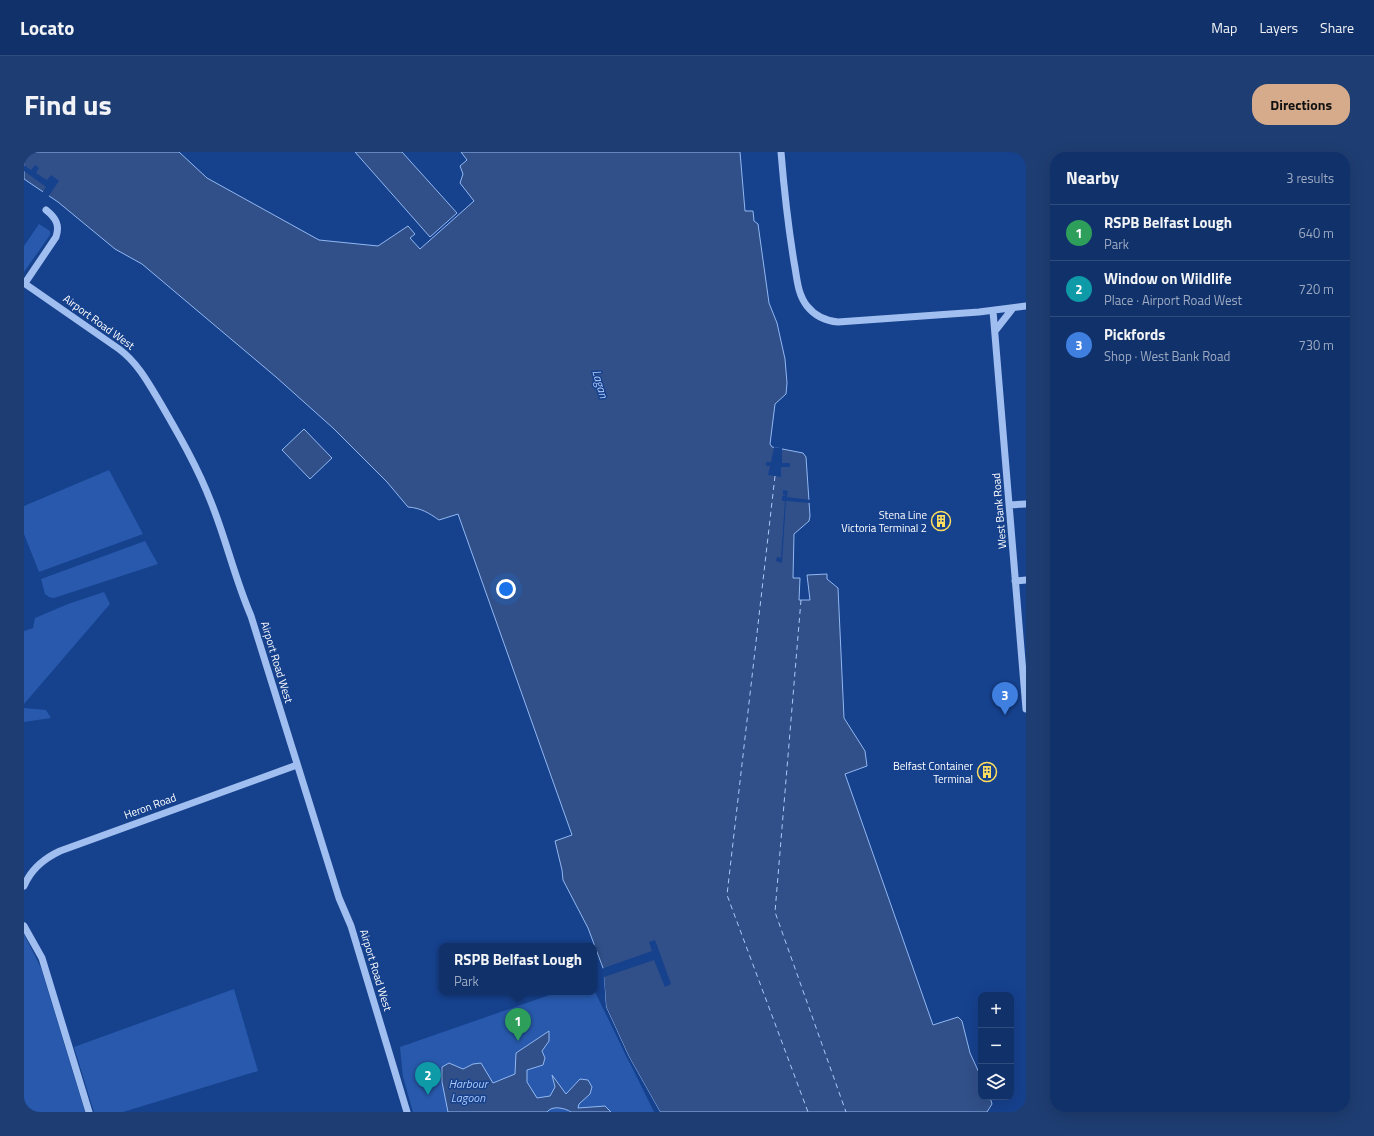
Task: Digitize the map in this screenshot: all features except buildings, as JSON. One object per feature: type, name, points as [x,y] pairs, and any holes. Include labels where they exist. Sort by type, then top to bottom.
[{"type":"street","points":[[781,152],[785,203],[800,292],[803,300],[813,313],[828,321],[838,322],[993,311],[1026,306]]},
{"type":"street","points":[[24,283],[56,238],[58,230],[57,223],[53,216],[46,210]]},
{"type":"street","name":"Airport Road West","points":[[24,283],[126,354],[142,373],[164,409],[211,501],[240,591],[251,616],[339,898],[354,934],[407,1112]]},
{"type":"street","points":[[995,331],[1014,308]]},
{"type":"street","name":"West Bank Road","points":[[993,311],[1026,709]]},
{"type":"street","points":[[1009,506],[1026,504]]},
{"type":"street","points":[[1015,581],[1026,580]]},
{"type":"street","name":"Heron Road","points":[[24,886],[38,864],[60,851],[297,765]]},
{"type":"street","points":[[24,926],[37,946],[44,964],[89,1112]]},
{"type":"shaded area","points":[[39,224],[50,231],[50,235],[24,272],[24,246]]},
{"type":"shaded area","points":[[109,470],[143,534],[39,572],[24,534],[24,506]]},
{"type":"shaded area","points":[[145,541],[158,564],[54,598],[45,594],[41,579]]},
{"type":"shaded area","points":[[104,592],[110,604],[24,704],[24,631],[33,628],[35,618],[68,604]]},
{"type":"shaded area","points":[[24,708],[46,710],[51,718],[24,722]]},
{"type":"shaded area","points":[[24,934],[41,968],[85,1112],[24,1112]]},
{"type":"shaded area","points":[[234,989],[258,1071],[123,1112],[94,1112],[74,1047]]},
{"type":"shaded area","points":[[549,995],[596,995],[654,1112],[413,1112],[403,1077],[400,1047]]},
{"type":"water","name":"Lagan","points":[[24,152],[179,152],[207,178],[319,240],[378,246],[408,226],[415,234],[410,238],[420,249],[474,201],[460,183],[463,174],[460,166],[467,160],[461,152],[740,152],[745,211],[753,211],[754,221],[758,224],[769,303],[777,323],[785,359],[787,383],[786,394],[775,404],[770,444],[772,447],[803,453],[806,457],[810,516],[809,521],[794,534],[793,578],[800,578],[799,600],[810,600],[807,575],[827,574],[827,579],[838,588],[844,718],[865,751],[867,766],[845,774],[933,1025],[958,1017],[962,1021],[970,1053],[978,1070],[978,1100],[991,1100],[992,1104],[987,1112],[660,1112],[629,1057],[606,1007],[603,968],[597,952],[597,943],[594,943],[588,928],[563,880],[555,841],[572,835],[458,514],[439,520],[425,511],[408,507],[387,482],[333,428],[276,377],[142,264],[115,249],[58,202],[24,179]]},
{"type":"water","points":[[355,152],[402,152],[457,213],[430,237]]},
{"type":"water","points":[[304,429],[332,458],[310,479],[282,450]]},
{"type":"water","name":"Harbour Lagoon","points":[[549,1031],[549,1041],[542,1051],[545,1058],[543,1065],[527,1070],[527,1082],[537,1098],[550,1096],[555,1087],[552,1075],[566,1094],[580,1079],[588,1080],[592,1087],[590,1094],[579,1104],[578,1108],[605,1106],[611,1112],[571,1112],[562,1108],[552,1108],[547,1112],[448,1112],[442,1082],[442,1067],[449,1063],[463,1069],[473,1064],[481,1063],[493,1083],[515,1074],[516,1053]]},
{"type":"pier","points":[[24,165],[31,170],[35,165],[39,168],[36,173],[47,180],[51,175],[59,181],[48,197],[42,193],[46,187],[24,171]]},
{"type":"pier","points":[[774,447],[782,448],[782,463],[790,463],[790,467],[781,467],[781,477],[768,475],[770,466],[766,466],[766,462],[771,462]]},
{"type":"pier","points":[[783,490],[788,491],[787,497],[811,500],[811,503],[786,501],[782,563],[776,561],[777,557],[781,558],[785,501],[782,501],[782,496],[786,496],[783,495]]},
{"type":"pier","points":[[655,940],[671,984],[665,987],[654,960],[604,977],[606,1007],[629,1057],[660,1112],[658,1112],[627,1058],[604,1008],[601,969],[652,951],[649,942]]},
{"type":"ferry route","points":[[775,476],[727,895],[808,1112]]},
{"type":"ferry route","points":[[801,600],[775,912],[846,1112]]},
{"type":"place","name":"Stena Line Victoria Terminal 2","points":[[941,521]]},
{"type":"place","name":"Pickfords","points":[[1005,715]]},
{"type":"place","name":"Belfast Container Terminal","points":[[987,772]]},
{"type":"place","name":"RSPB Belfast Lough","points":[[518,1041]]},
{"type":"place","name":"Window on Wildlife","points":[[428,1095]]}]
